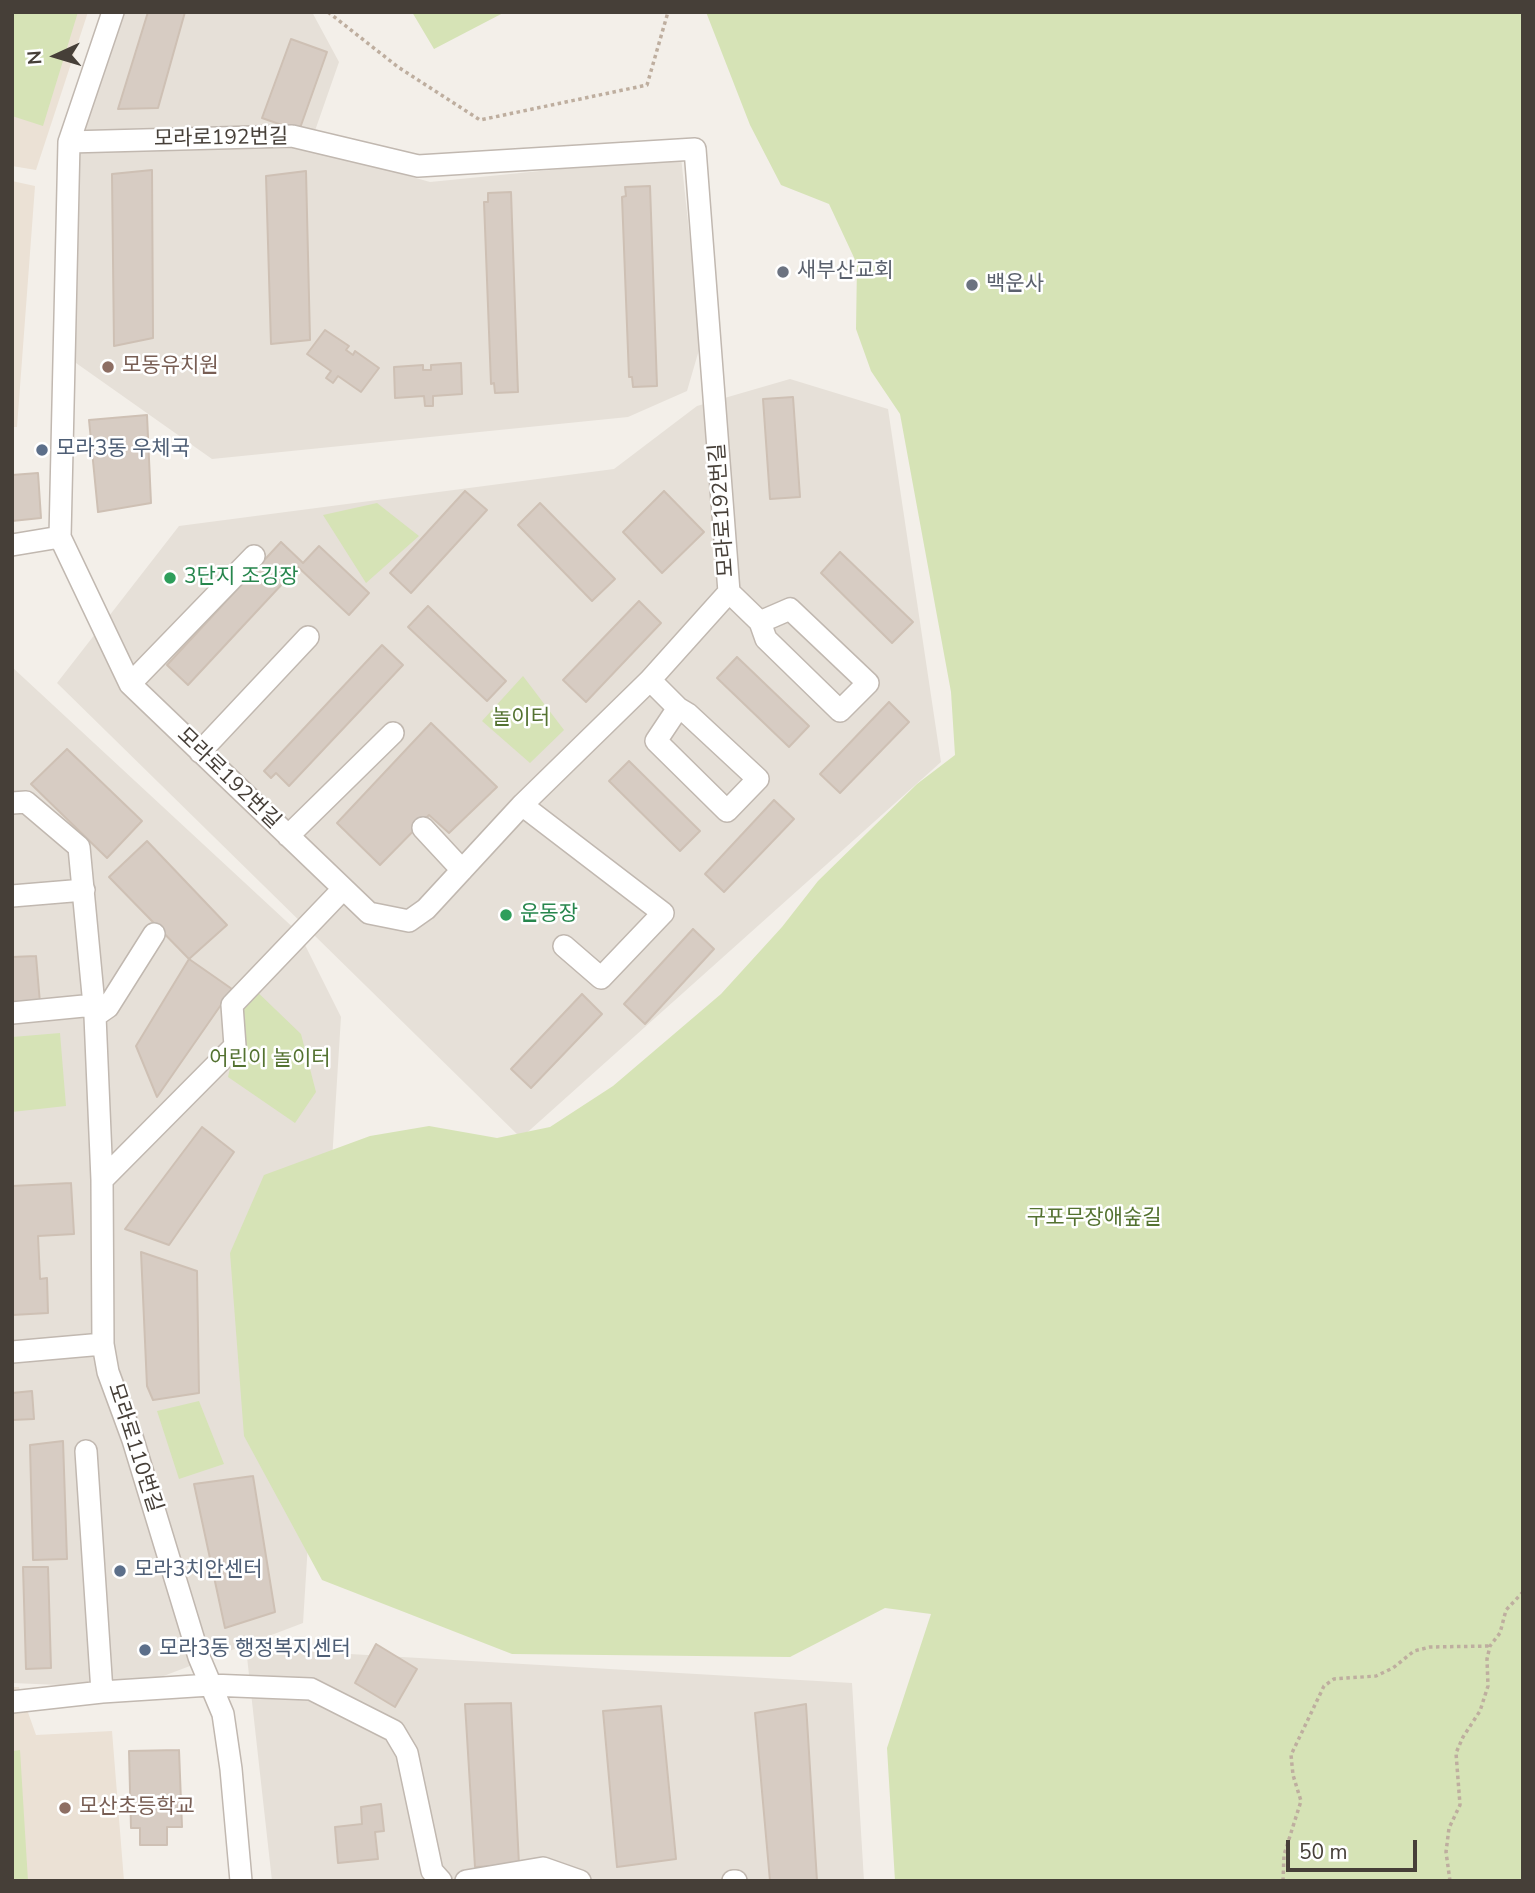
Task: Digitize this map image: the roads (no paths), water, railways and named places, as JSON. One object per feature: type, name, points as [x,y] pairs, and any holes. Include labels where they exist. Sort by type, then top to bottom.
[{"type":"street","name":"모라로192번길","points":[[69,142],[292,136],[418,166],[695,149],[729,593],[650,680],[522,805],[426,909],[409,921],[369,914],[130,684],[60,537],[69,142],[113,12]]},
{"type":"street","points":[[12,545],[60,537]]},
{"type":"street","points":[[130,684],[254,556]]},
{"type":"street","points":[[729,593],[760,622],[766,639],[840,711],[868,683],[790,609],[760,622]]},
{"type":"street","points":[[200,752],[308,637]]},
{"type":"street","points":[[650,680],[758,779],[727,811],[656,741],[678,708]]},
{"type":"street","points":[[288,836],[393,733]]},
{"type":"street","name":"모라로110번길","points":[[12,803],[26,802],[79,847],[94,1010],[102,1180],[103,1344],[108,1372],[133,1440],[199,1657],[223,1714],[241,1881]]},
{"type":"street","points":[[522,805],[663,913],[601,978],[564,946]]},
{"type":"street","points":[[423,828],[462,870]]},
{"type":"street","points":[[102,1180],[235,1046],[232,1004],[343,889]]},
{"type":"street","points":[[12,896],[84,890]]},
{"type":"street","points":[[12,1013],[94,1010],[108,1007],[155,934]]},
{"type":"street","points":[[12,1352],[103,1344]]},
{"type":"street","points":[[86,1451],[102,1692]]},
{"type":"street","points":[[12,1702],[102,1692],[211,1685],[311,1689],[394,1731],[407,1753],[432,1871],[441,1881]]},
{"type":"street","points":[[466,1881],[543,1868],[580,1881]]},
{"type":"place","name":"새부산교회","points":[[783,272]]},
{"type":"place","name":"백운사","points":[[972,285]]},
{"type":"place","name":"모동유치원","points":[[108,367]]},
{"type":"place","name":"모라3동 우체국","points":[[42,450]]},
{"type":"place","name":"3단지 조깅장","points":[[170,578]]},
{"type":"place","name":"운동장","points":[[506,915]]},
{"type":"place","name":"모라3치안센터","points":[[120,1571]]},
{"type":"place","name":"모라3동 행정복지센터","points":[[145,1650]]},
{"type":"place","name":"모산초등학교","points":[[65,1808]]},
{"type":"park label","name":"놀이터","points":[[521,719]]},
{"type":"park label","name":"어린이 놀이터","points":[[270,1060]]},
{"type":"park label","name":"구포무장애숲길","points":[[1094,1219]]}]
